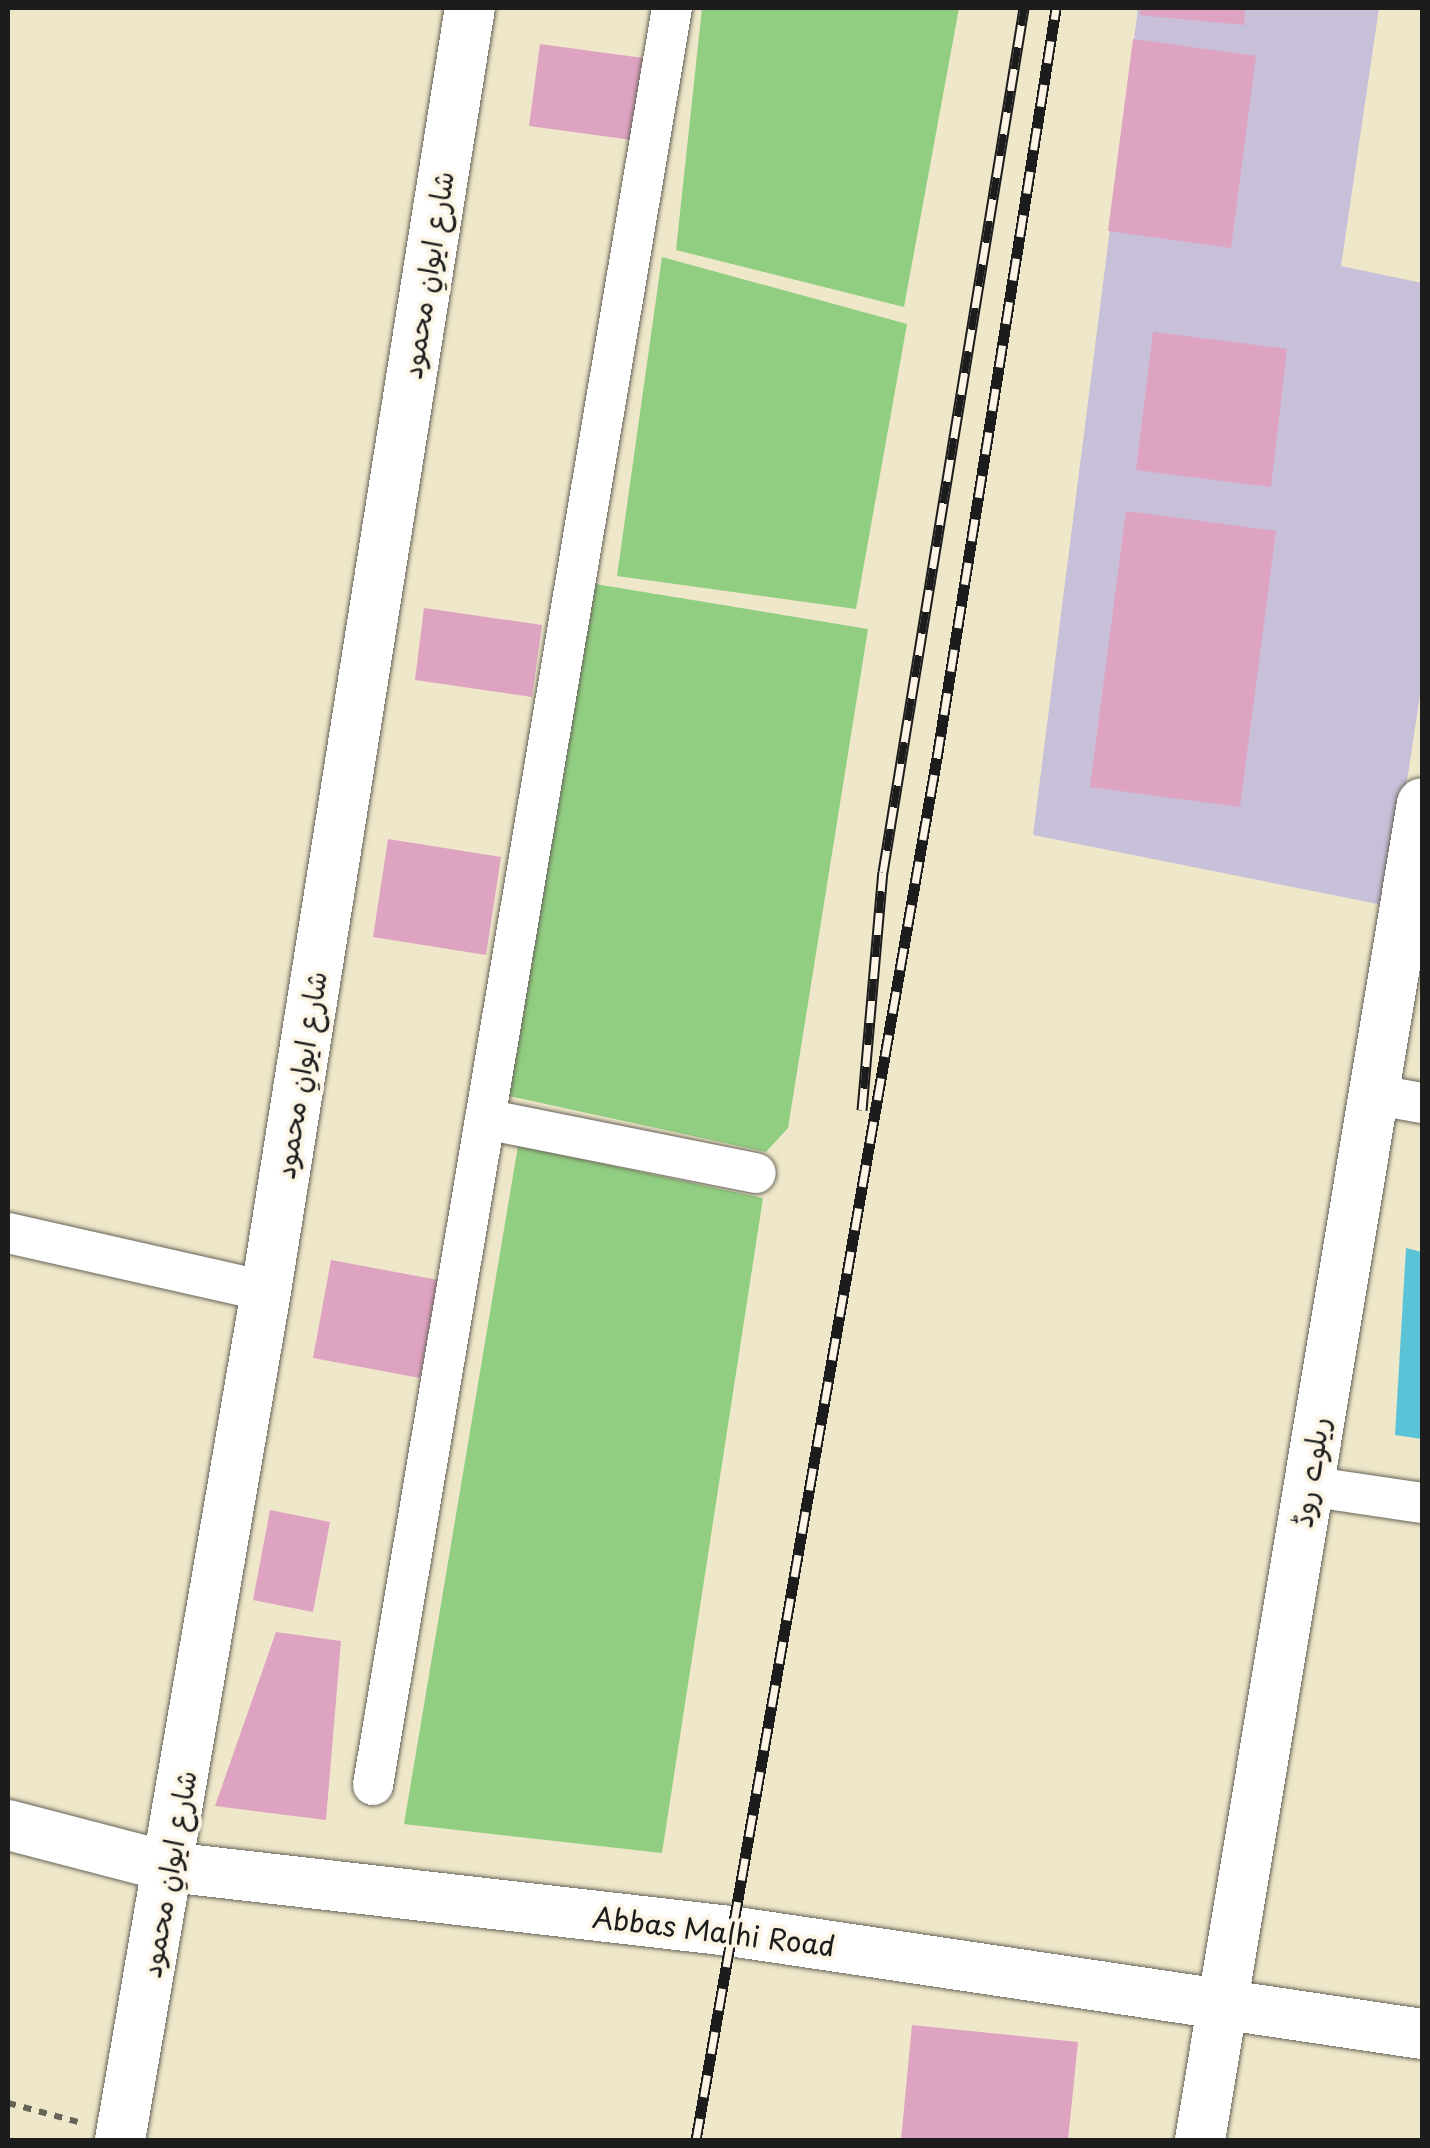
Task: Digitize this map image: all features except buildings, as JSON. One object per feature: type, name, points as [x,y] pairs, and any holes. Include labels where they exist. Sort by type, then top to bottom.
[{"type":"street","name":"شارع ایوانِ محمود","points":[[121,2137],[266,1291],[470,8]]},
{"type":"street","points":[[372,1786],[672,8]]},
{"type":"street","name":"ریلوے روڈ","points":[[1200,2140],[1422,808]]},
{"type":"street","points":[[1372,1094],[1422,1103]]},
{"type":"street","points":[[484,1119],[756,1173]]},
{"type":"street","points":[[8,1232],[266,1291]]},
{"type":"street","points":[[1307,1486],[1422,1503]]},
{"type":"street","name":"Abbas Malhi Road","points":[[8,1825],[170,1867],[730,1931],[1422,2034]]},
{"type":"path","points":[[8,2103],[121,2137]]},
{"type":"shaded area","points":[[1138,8],[1379,8],[1341,266],[1422,283],[1422,682],[1388,906],[1033,835]]},
{"type":"green space","points":[[702,8],[959,8],[904,307],[676,250]]},
{"type":"green space","points":[[662,257],[907,324],[856,609],[617,576]]},
{"type":"green space","points":[[595,584],[868,629],[788,1128],[766,1152],[509,1096]]},
{"type":"green space","points":[[518,1146],[763,1198],[662,1853],[404,1824]]},
{"type":"water","points":[[1406,1248],[1422,1252],[1422,1439],[1395,1435]]},
{"type":"railway","points":[[862,1110],[883,872],[1024,8]]},
{"type":"railway","points":[[696,2140],[937,758],[1056,8]]}]
